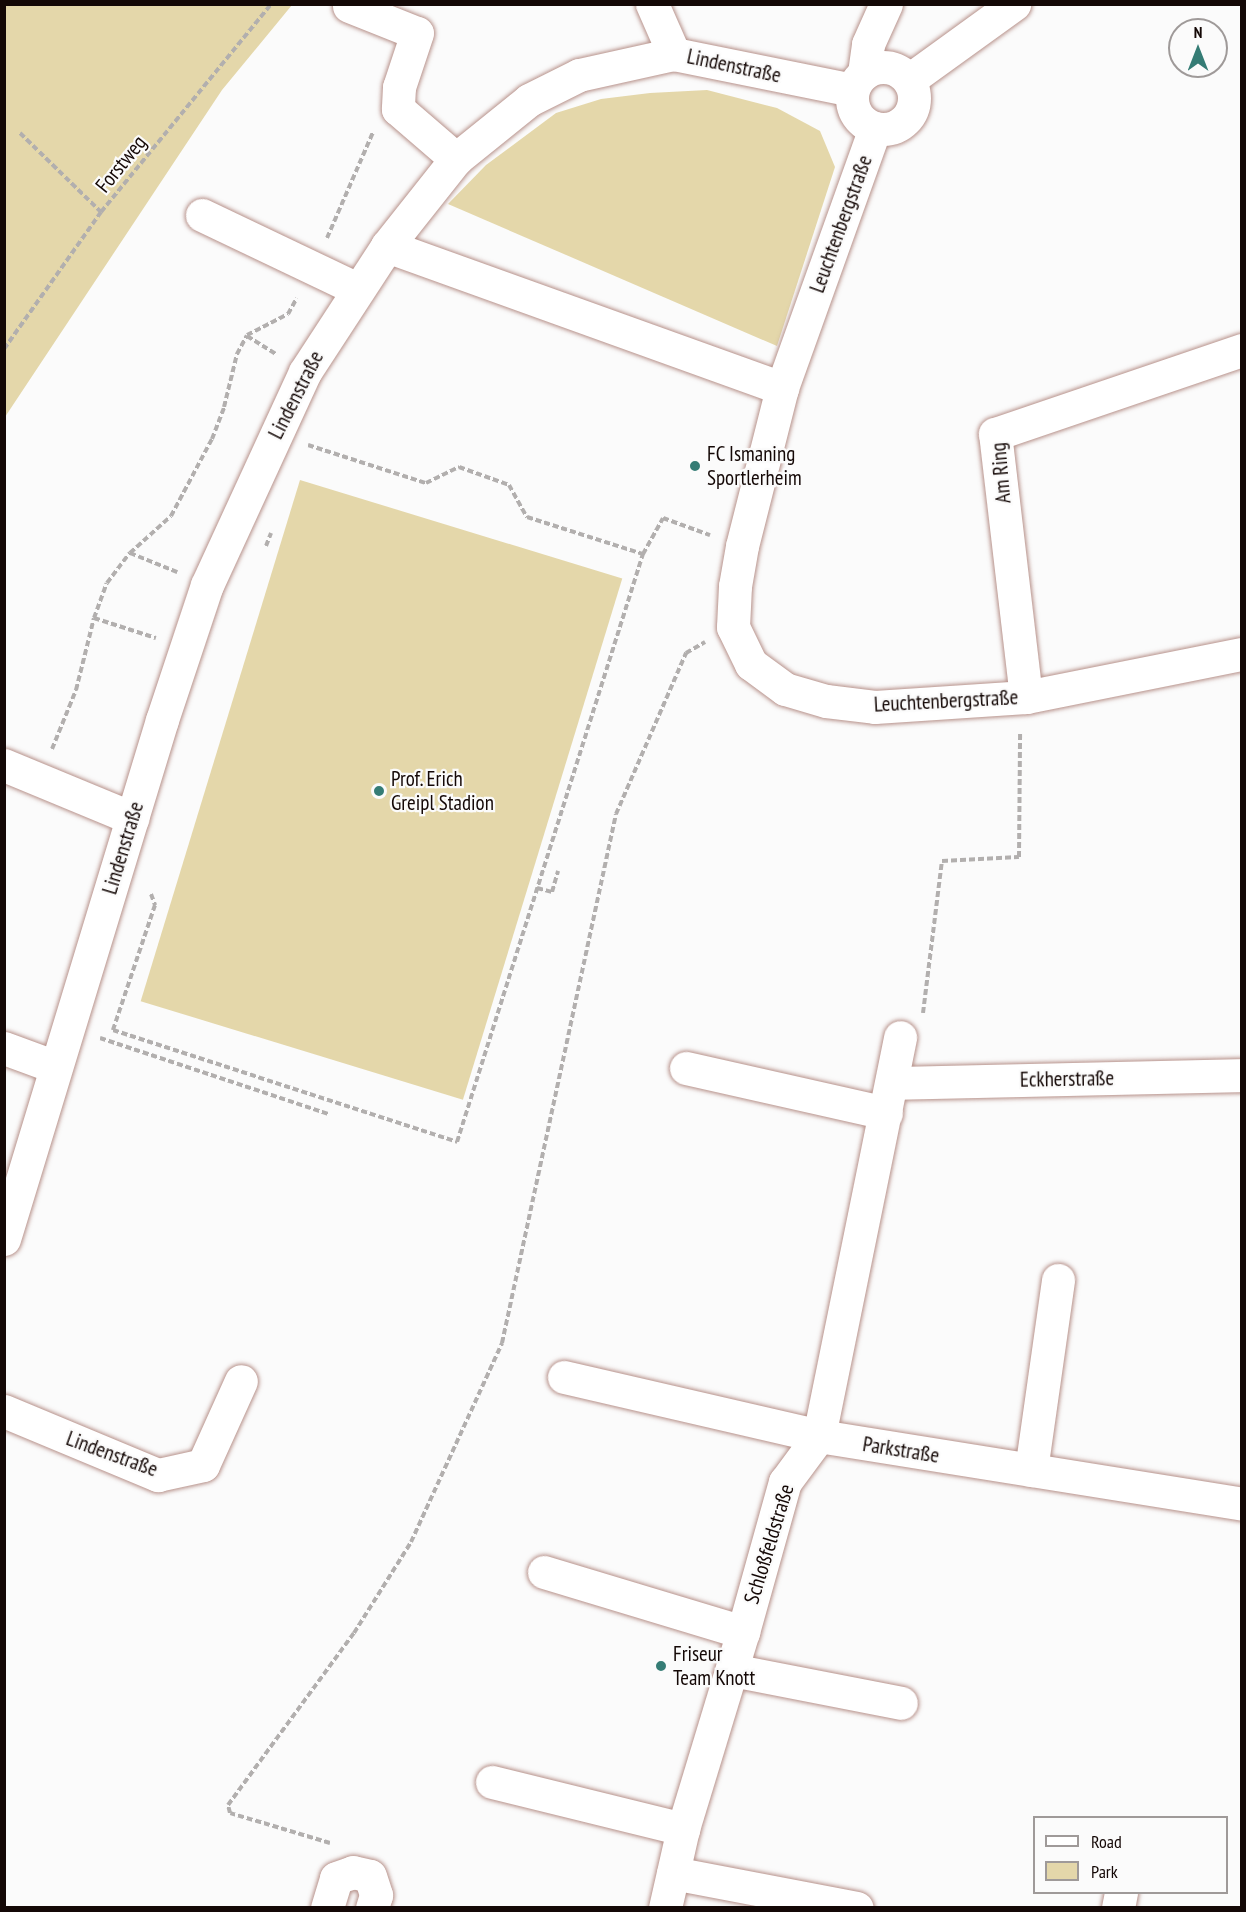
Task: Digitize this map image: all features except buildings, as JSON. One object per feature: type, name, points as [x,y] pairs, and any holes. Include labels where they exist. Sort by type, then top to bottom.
[{"type":"street","points":[[652,4],[674,54]]},
{"type":"street","points":[[674,54],[679,4]]},
{"type":"street","points":[[858,82],[883,66],[893,68],[909,80],[914,89],[912,111],[897,126],[875,128],[867,124],[854,109],[858,82],[868,44],[886,4]]},
{"type":"street","points":[[909,80],[1014,4]]},
{"type":"street","points":[[349,6],[417,33],[399,87],[398,109],[456,159]]},
{"type":"street","name":"Lindenstraße","points":[[4,1239],[132,818],[207,585],[305,372],[387,246],[456,159],[529,100],[579,75],[674,54],[858,82]]},
{"type":"street","name":"Leuchtenbergstraße","points":[[875,128],[782,388],[742,546],[735,586],[733,627],[751,664],[785,689],[826,701],[875,707],[1026,697],[1242,654]]},
{"type":"street","points":[[202,215],[357,289]]},
{"type":"street","points":[[387,246],[782,388]]},
{"type":"street","name":"Am Ring","points":[[1026,697],[995,434],[1242,350]]},
{"type":"street","points":[[4,765],[132,818]]},
{"type":"street","name":"Schloßfeldstraße","points":[[665,1908],[683,1829],[732,1670],[784,1482],[819,1436],[900,1037]]},
{"type":"street","points":[[4,1048],[56,1067]]},
{"type":"street","points":[[686,1068],[889,1098]]},
{"type":"street","name":"Eckherstraße","points":[[889,1098],[1242,1074]]},
{"type":"street","points":[[1031,1470],[1058,1280]]},
{"type":"street","name":"Parkstraße","points":[[564,1377],[819,1436],[1242,1504]]},
{"type":"street","name":"Lindenstraße","points":[[4,1411],[158,1476],[203,1465],[241,1381]]},
{"type":"street","points":[[544,1572],[743,1632]]},
{"type":"street","points":[[732,1670],[901,1703]]},
{"type":"street","points":[[492,1782],[683,1829]]},
{"type":"street","points":[[327,1908],[336,1878],[352,1872],[370,1876],[376,1895],[372,1908]]},
{"type":"street","points":[[673,1873],[857,1908]]},
{"type":"path","name":"Forstweg","points":[[4,349],[101,212],[272,4]]},
{"type":"path","points":[[39,780],[76,690],[93,618],[107,583],[130,553],[171,516],[212,439],[224,407],[237,354],[247,335],[288,314],[313,268],[378,120],[398,109]]},
{"type":"path","points":[[20,133],[101,212]]},
{"type":"path","points":[[303,444],[426,483],[459,467],[509,485],[527,517],[642,554]]},
{"type":"path","points":[[151,894],[155,905],[112,1030],[457,1142],[642,554],[663,518],[742,546]]},
{"type":"path","points":[[266,546],[274,526]]},
{"type":"path","points":[[130,553],[207,585]]},
{"type":"path","points":[[93,618],[185,648]]},
{"type":"path","points":[[352,1872],[331,1844],[230,1813],[228,1805],[354,1633],[411,1542],[502,1343],[616,814],[686,653],[733,627]]},
{"type":"path","points":[[900,1037],[922,1024],[942,861],[1019,857],[1020,715],[1026,697]]},
{"type":"path","points":[[537,888],[552,892],[558,871]]},
{"type":"path","points":[[68,1029],[329,1114]]},
{"type":"green space","points":[[5,4],[292,5],[222,90],[5,417]]},
{"type":"green space","points":[[707,90],[777,108],[820,131],[835,167],[777,346],[448,204],[486,165],[556,113],[601,99],[650,93]]},
{"type":"green space","name":"Prof. Erich Greipl Stadion","points":[[300,480],[622,579],[463,1100],[141,1001]]},
{"type":"place","name":"FC Ismaning Sportlerheim","points":[[695,466]]},
{"type":"place","name":"Prof. Erich Greipl Stadion","points":[[379,791]]},
{"type":"place","name":"Friseur Team Knott","points":[[661,1666]]}]
